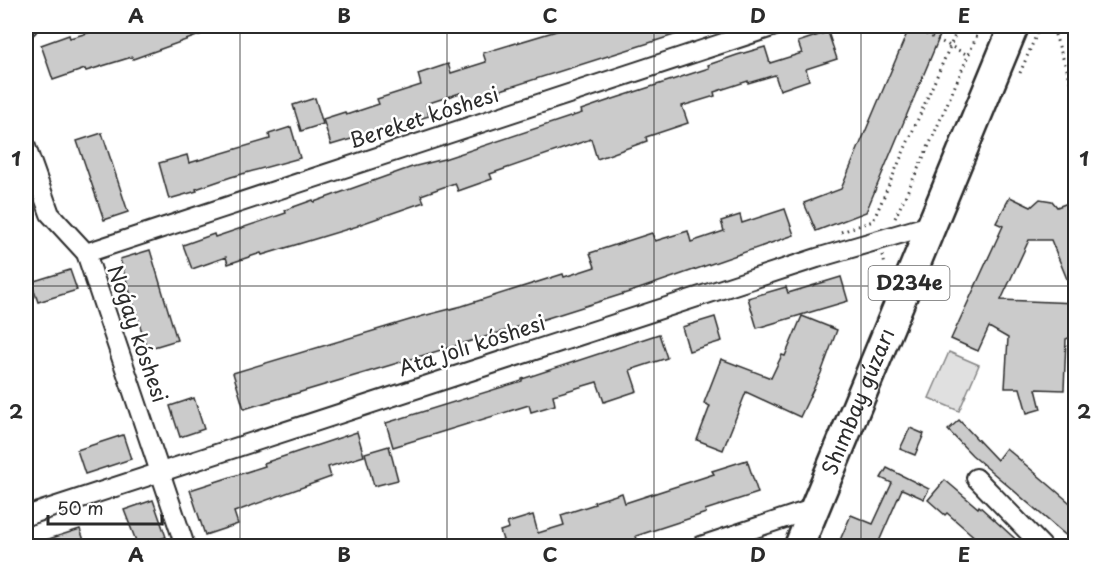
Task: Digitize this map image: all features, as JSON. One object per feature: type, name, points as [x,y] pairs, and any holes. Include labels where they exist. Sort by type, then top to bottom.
[{"type":"main road","name":"Shımbay gúzarı","points":[[799,546],[1014,26]]},
{"type":"street","name":"Bereket kóshesi","points":[[86,253],[775,26]]},
{"type":"street","name":"Noǵay kóshesi","points":[[26,147],[50,213],[86,253],[185,546]]},
{"type":"street","name":"Ata jolı kóshesi","points":[[26,516],[806,262],[934,224]]},
{"type":"street","points":[[976,478],[1042,546]]},
{"type":"street","points":[[701,546],[815,508]]},
{"type":"path","points":[[910,26],[968,55]]},
{"type":"path","points":[[832,236],[873,221],[959,26]]},
{"type":"path","points":[[885,266],[883,252],[885,238],[931,141],[981,26]]},
{"type":"path","points":[[1020,73],[1038,31],[1047,28],[1054,32],[1076,96]]},
{"type":"shaded area","points":[[949,352],[979,365],[959,411],[929,398]]},
{"type":"building","points":[[112,26],[222,27],[133,59],[132,57],[86,71],[85,69],[53,80],[41,45],[69,35],[70,38]]},
{"type":"building","points":[[573,26],[695,26],[696,28],[463,102],[460,93],[426,104],[429,116],[331,145],[323,119],[345,112],[346,115],[379,104],[377,99],[421,85],[418,74],[448,64],[451,73],[486,62],[483,53]]},
{"type":"building","points":[[910,26],[944,26],[866,212],[816,231],[804,203],[841,189]]},
{"type":"building","points":[[828,32],[837,59],[806,69],[809,80],[780,90],[775,75],[714,92],[715,96],[682,106],[688,123],[646,137],[647,141],[597,159],[591,139],[490,174],[492,179],[458,191],[455,183],[421,195],[424,202],[358,226],[228,264],[226,257],[192,269],[183,245],[214,234],[215,237],[286,213],[285,210],[313,200],[314,202],[412,167],[444,159],[582,113],[581,110],[709,68],[708,65],[737,55],[765,47],[770,63],[802,53],[798,42]]},
{"type":"building","points":[[315,98],[323,124],[301,131],[293,105]]},
{"type":"building","points":[[291,127],[300,158],[231,177],[196,189],[197,191],[169,199],[159,163],[187,155],[189,163],[270,139],[269,134]]},
{"type":"building","points":[[102,133],[128,212],[104,220],[77,141]]},
{"type":"building","points":[[1010,197],[1031,207],[1040,199],[1052,201],[1057,207],[1076,200],[1076,301],[1051,240],[1029,240],[1001,300],[1076,303],[1076,335],[1066,339],[1064,390],[1036,389],[1041,409],[1027,413],[1020,388],[1005,388],[1008,338],[989,327],[978,351],[951,339],[1003,226],[996,223]]},
{"type":"building","points":[[785,209],[794,235],[639,289],[538,321],[244,409],[233,373],[563,274],[564,277],[595,267],[590,253],[652,233],[655,241],[688,231],[691,242],[724,231],[721,221],[740,215],[742,223]]},
{"type":"building","points":[[150,250],[177,340],[147,349],[120,259]]},
{"type":"building","points":[[70,270],[77,290],[38,302],[31,282]]},
{"type":"building","points":[[841,277],[848,301],[757,328],[748,298],[786,287],[788,293]]},
{"type":"building","points":[[802,316],[837,330],[821,373],[800,417],[746,392],[723,450],[697,440],[710,406],[704,403],[721,359],[771,378],[782,355],[785,356]]},
{"type":"building","points":[[715,317],[722,341],[689,351],[682,327]]},
{"type":"building","points":[[659,334],[667,358],[630,370],[637,391],[604,402],[597,382],[553,395],[555,405],[531,412],[529,405],[393,447],[386,423],[522,381],[522,379]]},
{"type":"building","points":[[194,398],[204,429],[180,437],[170,406]]},
{"type":"building","points":[[959,420],[997,460],[1006,448],[1076,508],[1076,544],[972,455],[948,430]]},
{"type":"building","points":[[910,428],[924,434],[915,455],[900,449]]},
{"type":"building","points":[[357,432],[364,456],[328,467],[331,477],[234,512],[238,524],[205,535],[190,490],[265,466],[264,463]]},
{"type":"building","points":[[123,435],[131,459],[85,474],[77,450]]},
{"type":"building","points":[[389,446],[398,480],[374,486],[365,453]]},
{"type":"building","points":[[747,460],[758,493],[705,510],[706,513],[636,536],[637,539],[614,546],[505,546],[500,531],[509,528],[507,523],[533,515],[538,533],[564,525],[561,515],[595,504],[594,502],[622,493],[625,503],[714,474],[712,471]]},
{"type":"building","points":[[887,468],[929,489],[924,499],[902,489],[877,546],[854,546],[840,540],[851,515],[873,524],[892,483],[881,478]]},
{"type":"building","points":[[945,480],[978,508],[979,506],[1023,546],[985,546],[947,513],[945,515],[928,500]]},
{"type":"building","points":[[153,500],[166,537],[138,546],[124,510]]},
{"type":"building","points":[[80,529],[86,546],[33,546],[33,544]]}]
